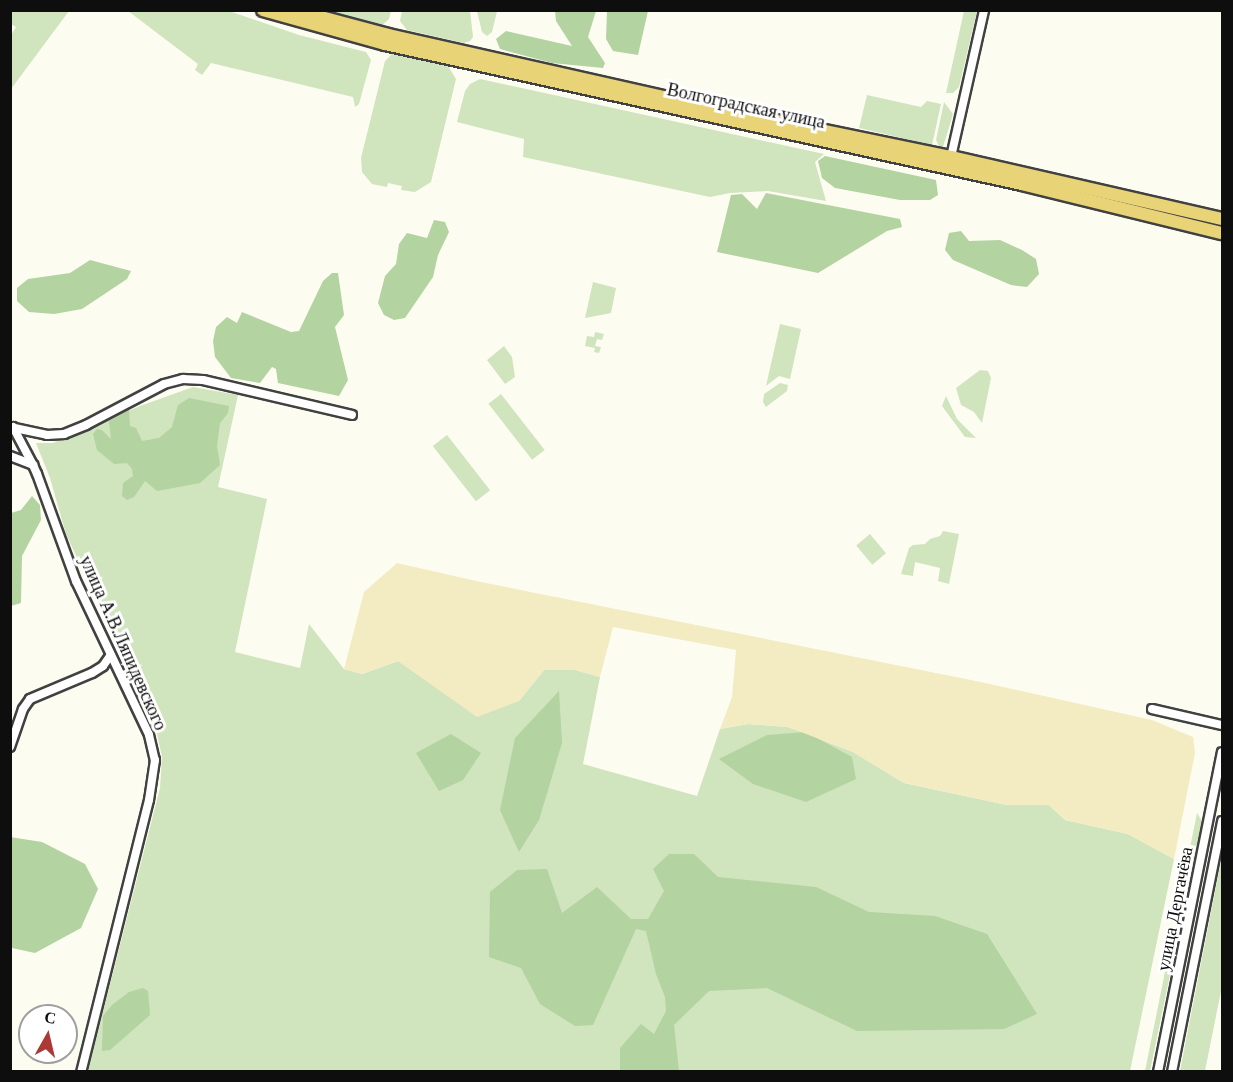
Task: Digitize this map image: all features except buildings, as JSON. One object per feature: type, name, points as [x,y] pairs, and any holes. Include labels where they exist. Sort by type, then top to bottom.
[{"type":"main road","name":"Волгоградская улица","points":[[263,10],[385,44],[800,131],[951,157],[1222,219]]},
{"type":"main road","name":"Волгоградская улица","points":[[295,10],[392,36],[1075,196],[1222,233]]},
{"type":"street","points":[[951,157],[984,10]]},
{"type":"street","points":[[11,427],[47,435],[64,434],[164,384],[183,379],[203,380],[352,415]]},
{"type":"street","name":"улица А.В.Ляпидевского","points":[[11,427],[33,465],[76,580],[154,748],[154,774],[81,1071]]},
{"type":"street","points":[[10,456],[33,465]]},
{"type":"street","points":[[10,747],[23,709],[30,699],[92,673],[103,666],[110,656]]},
{"type":"street","points":[[1152,710],[1222,725]]},
{"type":"street","name":"улица Дергачёва","points":[[1158,1071],[1222,752]]},
{"type":"street","name":"улица Дергачёва","points":[[1172,1071],[1222,821]]},
{"type":"green space","points":[[11,10],[69,11],[11,89],[11,35],[16,27],[11,24]]},
{"type":"green space","points":[[128,11],[229,11],[299,35],[366,52],[371,60],[359,104],[355,107],[353,97],[211,63],[202,75],[195,70],[198,64]]},
{"type":"green space","points":[[319,11],[391,11],[389,19],[378,29],[375,25]]},
{"type":"green space","points":[[402,11],[470,11],[473,37],[464,43],[407,30],[400,21]]},
{"type":"green space","points":[[477,11],[497,11],[492,32],[487,36],[482,32]]},
{"type":"green space","points":[[555,11],[596,11],[588,37],[605,63],[603,68],[552,63],[500,49],[496,39],[506,31],[572,46],[556,21]]},
{"type":"green space","points":[[607,11],[648,11],[638,55],[613,51],[606,39]]},
{"type":"green space","points":[[964,11],[977,11],[959,87],[953,93],[946,93]]},
{"type":"green space","points":[[392,54],[448,66],[456,79],[431,182],[415,192],[401,190],[402,186],[388,183],[387,187],[372,184],[362,172],[361,158],[385,61]]},
{"type":"green space","points":[[480,79],[824,154],[815,162],[826,201],[768,191],[730,193],[710,197],[523,157],[524,139],[457,122],[465,91],[470,84]]},
{"type":"green space","points":[[867,95],[921,107],[927,101],[941,104],[932,145],[859,128]]},
{"type":"green space","points":[[944,102],[953,114],[943,147],[939,146],[936,140]]},
{"type":"green space","points":[[825,156],[936,180],[938,195],[930,200],[900,200],[835,188],[822,178],[818,161]]},
{"type":"green space","points":[[766,193],[900,219],[902,227],[887,231],[818,273],[717,252],[731,195],[742,194],[757,209]]},
{"type":"green space","points":[[434,220],[445,222],[449,232],[438,255],[433,277],[405,318],[394,320],[384,315],[378,303],[385,276],[396,264],[399,244],[407,233],[427,238]]},
{"type":"green space","points":[[961,231],[969,241],[1000,240],[1022,250],[1036,259],[1039,274],[1027,287],[1011,285],[953,260],[945,250],[949,233]]},
{"type":"green space","points":[[90,260],[131,271],[127,279],[82,309],[54,314],[29,312],[17,301],[17,288],[28,279],[70,273]]},
{"type":"green space","points":[[332,273],[338,273],[344,315],[335,327],[348,380],[339,396],[278,383],[276,369],[272,367],[260,383],[231,378],[215,357],[213,341],[216,327],[227,317],[237,323],[242,312],[291,332],[299,331],[323,281]]},
{"type":"green space","points":[[593,282],[616,288],[611,313],[585,318]]},
{"type":"green space","points":[[780,324],[801,329],[790,379],[779,376],[766,386]]},
{"type":"green space","points":[[595,332],[604,334],[602,340],[597,339],[595,346],[601,347],[599,353],[594,352],[595,348],[585,346],[587,336],[594,337]]},
{"type":"green space","points":[[504,346],[512,357],[515,377],[505,384],[487,360]]},
{"type":"green space","points":[[980,370],[988,371],[991,378],[982,423],[974,412],[961,405],[956,388]]},
{"type":"green space","points":[[780,383],[788,385],[787,391],[766,407],[763,402],[764,394]]},
{"type":"green space","points":[[193,387],[238,395],[218,487],[267,499],[235,652],[300,668],[309,624],[344,669],[362,674],[398,661],[423,678],[519,701],[544,670],[575,670],[600,677],[583,764],[697,796],[720,729],[748,724],[788,727],[853,752],[904,783],[1007,805],[1049,805],[1065,820],[1128,834],[1174,859],[1130,1071],[88,1071],[160,788],[162,757],[156,729],[66,534],[50,478],[36,443],[53,443],[140,406]]},
{"type":"green space","points":[[501,394],[545,450],[532,460],[488,404]]},
{"type":"green space","points":[[946,396],[957,419],[976,438],[965,437],[942,406]]},
{"type":"green space","points":[[189,398],[229,406],[228,413],[220,423],[217,446],[220,465],[200,483],[157,491],[145,481],[134,497],[127,500],[122,496],[123,483],[133,476],[132,469],[127,463],[114,464],[97,450],[93,434],[97,429],[102,430],[111,439],[109,421],[129,410],[130,426],[136,428],[142,441],[159,438],[172,427],[178,405]]},
{"type":"green space","points":[[447,435],[490,490],[476,501],[433,446]]},
{"type":"green space","points":[[32,496],[40,505],[41,520],[22,556],[21,603],[11,606],[11,513],[21,510]]},
{"type":"green space","points":[[943,531],[959,534],[949,584],[938,581],[940,568],[915,562],[913,576],[901,574],[909,548],[913,545],[925,544],[930,539],[940,536]]},
{"type":"green space","points":[[870,534],[886,553],[872,565],[856,546]]},
{"type":"green space","points":[[559,691],[562,743],[539,820],[519,852],[500,810],[515,738]]},
{"type":"green space","points":[[806,732],[852,757],[856,779],[806,802],[753,784],[719,759],[767,735]]},
{"type":"green space","points":[[451,734],[481,753],[463,780],[439,791],[416,753]]},
{"type":"green space","points":[[1197,813],[1202,821],[1150,1071],[1145,1071]]},
{"type":"green space","points":[[10,837],[42,842],[85,864],[98,889],[81,928],[35,953],[12,948]]},
{"type":"green space","points":[[669,854],[694,854],[718,877],[816,887],[869,912],[935,916],[987,934],[1037,1014],[1004,1029],[857,1031],[767,988],[709,991],[674,1025],[679,1071],[620,1071],[620,1048],[641,1024],[654,1034],[666,1011],[665,997],[656,974],[646,931],[636,929],[593,1025],[575,1026],[540,1004],[521,968],[489,957],[490,892],[517,870],[547,869],[562,913],[597,887],[631,919],[648,919],[664,891],[653,869]]},
{"type":"green space","points":[[1222,856],[1222,986],[1205,1071],[1180,1071]]},
{"type":"green space","points":[[143,988],[148,991],[150,1015],[110,1050],[102,1051],[103,1016],[112,1005],[129,992]]},
{"type":"sand","points":[[397,563],[481,582],[976,681],[1152,720],[1193,737],[1195,753],[1174,859],[1128,834],[1065,820],[1049,805],[1007,805],[904,783],[853,752],[788,727],[748,724],[720,729],[732,697],[736,650],[613,627],[600,677],[575,670],[544,670],[519,701],[477,717],[398,661],[362,674],[344,669],[364,592]]}]
